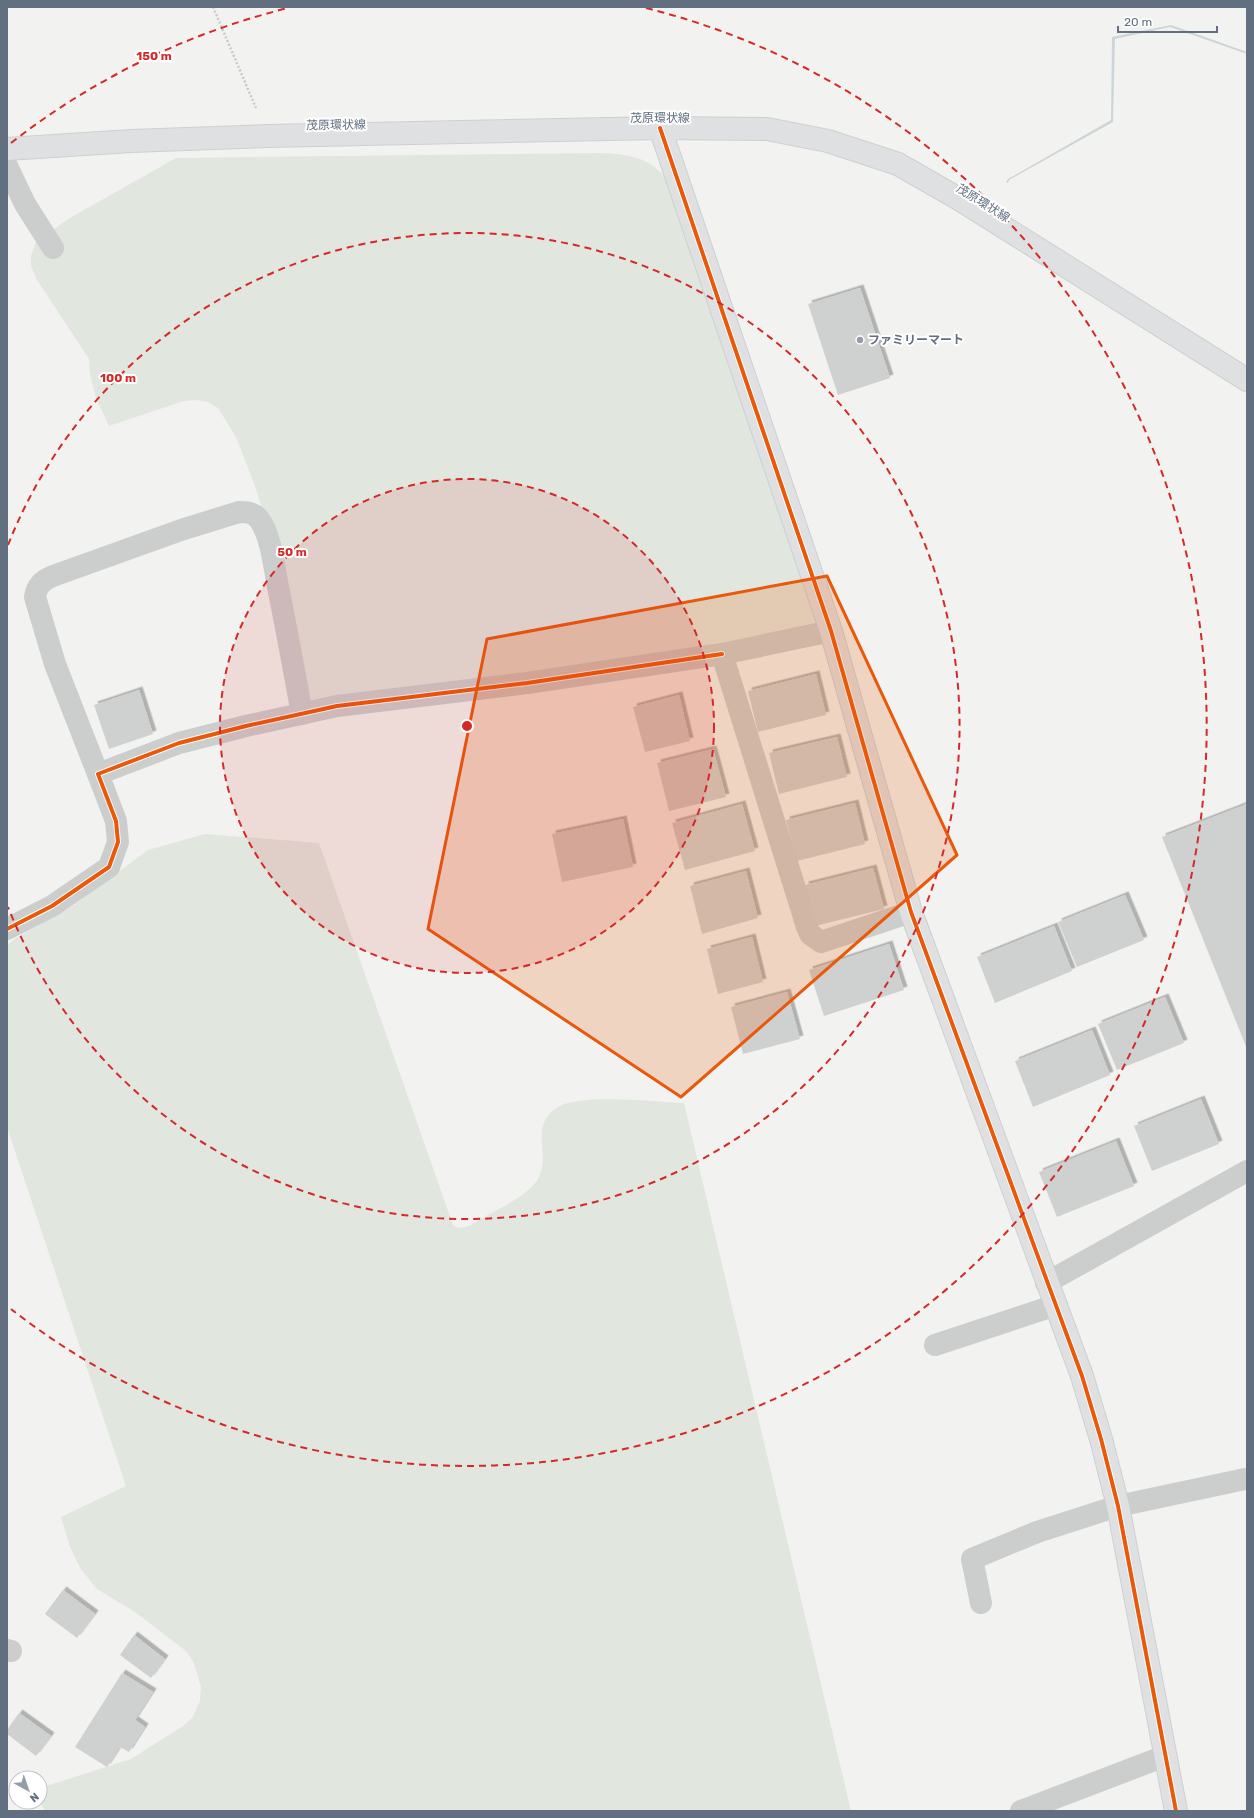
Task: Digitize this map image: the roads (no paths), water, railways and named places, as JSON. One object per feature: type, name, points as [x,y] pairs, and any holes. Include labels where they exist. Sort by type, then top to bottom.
[{"type":"street","name":"茂原環状線","points":[[7,149],[131,141],[268,136],[660,128],[767,129],[828,141],[898,164],[959,199],[1247,380]]},
{"type":"street","points":[[660,128],[830,631],[911,912],[1046,1283],[1056,1305],[1082,1376],[1101,1439],[1118,1506],[1176,1811]]},
{"type":"street","points":[[7,166],[25,204],[53,248]]},
{"type":"street","points":[[7,929],[52,906],[109,867],[118,842],[116,821],[55,664],[35,597],[36,589],[43,581],[52,576],[181,530],[238,512],[254,514],[261,522],[266,535],[286,622],[302,714]]},
{"type":"street","points":[[98,774],[179,743],[246,726],[337,706],[527,683],[722,654],[830,631]]},
{"type":"street","points":[[722,654],[810,934],[821,942],[911,912]]},
{"type":"street","points":[[1046,1283],[1247,1171]]},
{"type":"street","points":[[935,1345],[1056,1305]]},
{"type":"street","points":[[980,1603],[972,1559],[1037,1532],[1118,1506],[1245,1479]]},
{"type":"street","points":[[1021,1811],[1165,1756]]},
{"type":"place","name":"ファミリーマート","points":[[860,340]]}]
